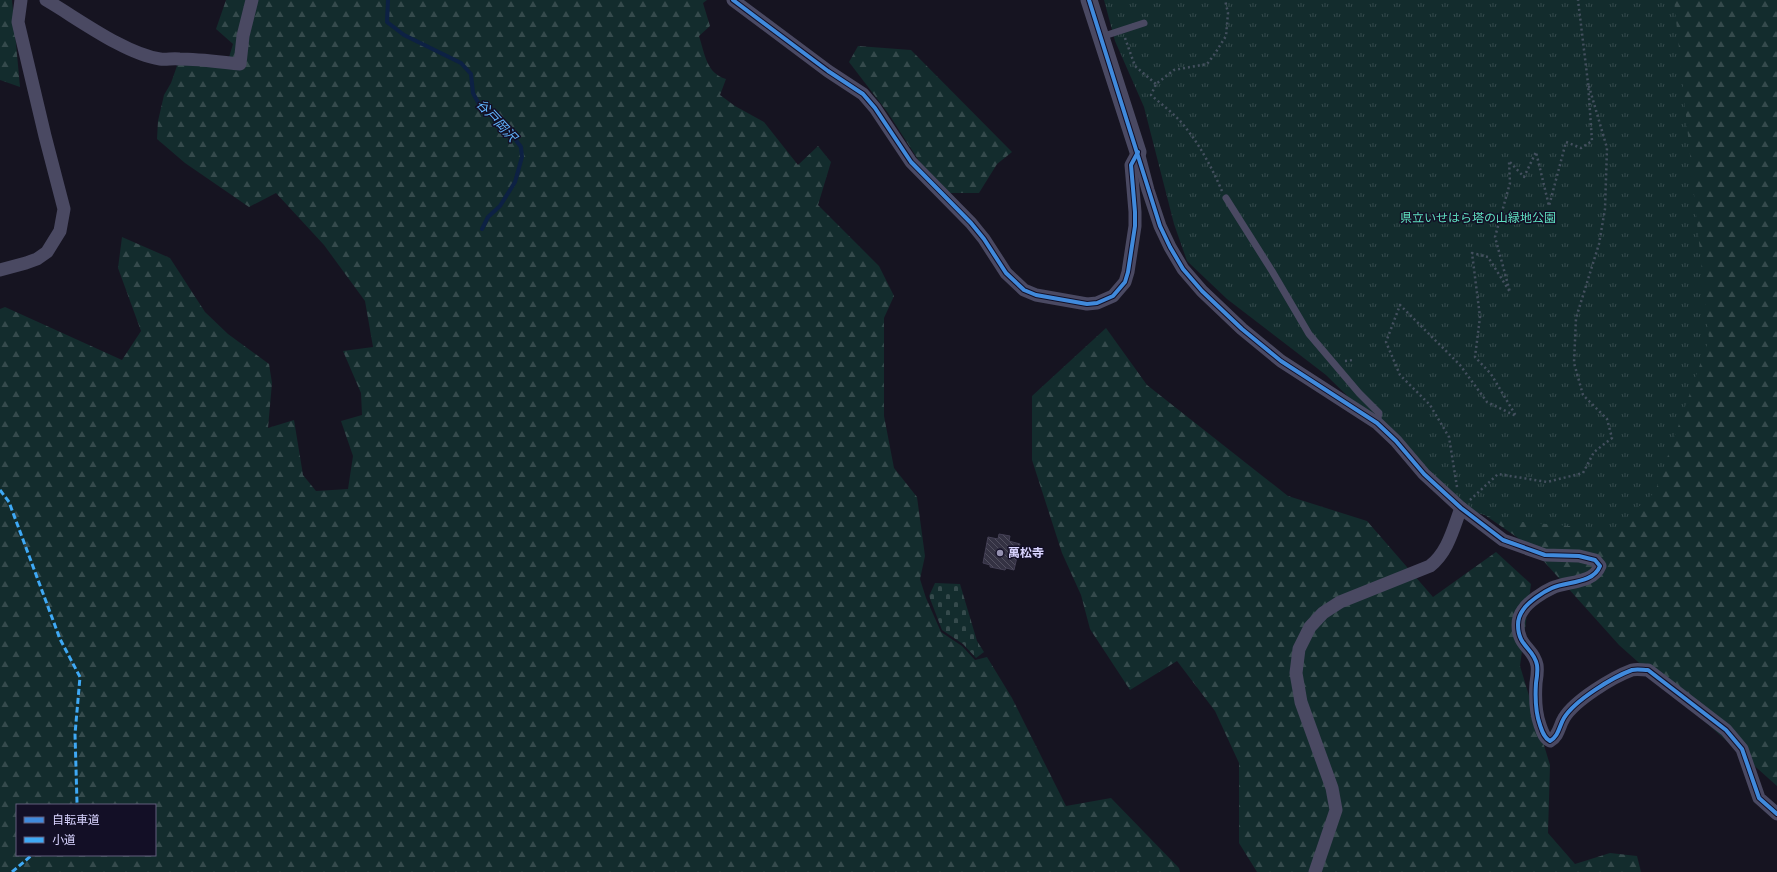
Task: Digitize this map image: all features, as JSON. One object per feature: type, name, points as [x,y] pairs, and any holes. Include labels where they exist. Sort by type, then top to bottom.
[{"type":"street","points":[[0,270],[37,259],[47,252],[60,231],[64,209],[44,136],[18,22],[21,0]]},
{"type":"street","points":[[46,0],[127,48],[141,53],[160,59],[240,64],[243,36],[252,0]]},
{"type":"street","points":[[733,0],[828,71],[863,94],[875,108],[911,162],[971,223],[984,239],[1006,272],[1024,290],[1036,295],[1087,304],[1097,303],[1113,296],[1125,282],[1135,226],[1131,165],[1138,152]]},
{"type":"street","points":[[1090,0],[1160,226],[1183,269],[1202,291],[1242,329],[1281,361],[1377,423],[1396,441],[1424,474],[1461,508],[1503,540],[1544,555],[1579,556],[1596,560],[1600,566],[1597,573],[1590,578],[1552,588],[1534,600],[1523,610],[1518,621],[1518,633],[1520,640],[1536,659],[1537,663],[1536,708],[1543,732],[1547,739],[1550,740],[1554,738],[1564,718],[1570,711],[1599,687],[1634,670],[1648,670],[1726,730],[1735,739],[1742,750],[1759,798],[1777,814]]},
{"type":"street","points":[[1315,872],[1324,850],[1336,810],[1332,788],[1302,702],[1296,673],[1299,649],[1310,627],[1323,614],[1340,602],[1430,566],[1437,561],[1449,541],[1461,508]]},
{"type":"lane","points":[[1101,37],[1144,23]]},
{"type":"lane","points":[[1226,198],[1272,271],[1308,334],[1359,393],[1379,413],[1377,423]]},
{"type":"path","points":[[1225,0],[1228,13],[1226,36],[1207,64],[1174,70],[1156,84],[1151,95],[1180,121],[1190,134],[1208,161],[1226,198]]},
{"type":"path","points":[[1461,508],[1449,436],[1430,405],[1400,375],[1386,342],[1400,305],[1460,365],[1487,402],[1516,416],[1491,374],[1475,357],[1480,317],[1472,253],[1488,257],[1510,292],[1495,237],[1510,183],[1509,161],[1524,177],[1536,152],[1549,206],[1566,142],[1581,148],[1592,141],[1588,83],[1578,0]]},
{"type":"path","points":[[1126,43],[1135,66],[1156,84]]},
{"type":"path","points":[[1461,508],[1498,474],[1547,482],[1583,473],[1594,452],[1612,438],[1607,420],[1584,395],[1574,363],[1576,318],[1599,244],[1605,209],[1607,148],[1588,83]]},
{"type":"green space","points":[[0,0],[12,0],[20,87],[0,80]]},
{"type":"green space","points":[[226,0],[707,0],[703,3],[710,26],[699,36],[710,68],[719,76],[726,79],[720,95],[735,106],[764,122],[798,165],[818,146],[831,162],[818,205],[879,266],[894,296],[884,318],[884,416],[894,468],[917,497],[925,556],[920,579],[926,598],[941,632],[962,646],[975,660],[987,657],[1012,698],[1066,806],[1111,798],[1179,868],[1180,872],[0,872],[0,309],[5,307],[122,360],[141,331],[118,268],[122,237],[170,258],[205,312],[228,334],[269,364],[272,383],[268,428],[294,420],[303,475],[316,491],[348,489],[353,456],[341,421],[362,415],[361,393],[343,351],[373,347],[365,301],[324,245],[276,193],[249,207],[185,163],[157,139],[158,121],[164,95],[171,83],[178,63],[227,64],[233,44],[216,29]]},
{"type":"green space","name":"県立いせはら塔の山緑地公園","points":[[1104,0],[1674,0],[1709,339],[1655,492],[1613,530],[1501,520],[1461,508],[1326,375],[1227,299],[1187,261],[1174,224],[1144,107],[1115,41]]},
{"type":"green space","name":"県立いせはら塔の山緑地公園","points":[[1268,0],[1777,0],[1777,786],[1619,645],[1531,547],[1414,466]]},
{"type":"green space","points":[[858,46],[911,50],[1012,152],[997,164],[979,193],[950,193],[921,164],[888,113],[849,62]]},
{"type":"green space","points":[[1106,328],[1147,385],[1288,496],[1367,521],[1433,597],[1496,552],[1531,584],[1520,666],[1550,765],[1548,833],[1575,864],[1610,853],[1637,856],[1641,872],[1257,872],[1239,843],[1239,763],[1215,711],[1177,661],[1130,690],[1090,629],[1081,595],[1062,553],[1032,460],[1032,396]]},
{"type":"green space","points":[[935,583],[960,584],[977,641],[984,652],[976,658],[963,644],[942,630],[929,596]]},
{"type":"building","points":[[999,534],[1010,536],[1009,541],[1020,544],[1014,570],[990,567],[990,565],[983,563],[988,537],[998,539]]},
{"type":"waterway","name":"谷戸岡沢","points":[[388,0],[387,22],[404,35],[461,63],[471,74],[473,93],[480,106],[495,116],[521,147],[522,157],[515,182],[500,206],[488,217],[482,229]]},
{"type":"marked path","points":[[0,490],[9,502],[60,639],[80,677],[75,734],[76,804]]},
{"type":"marked path","points":[[12,872],[31,856]]},
{"type":"cycle path","points":[[733,0],[828,71],[863,94],[875,108],[911,162],[971,223],[984,239],[1006,273],[1024,290],[1036,295],[1087,304],[1097,303],[1113,296],[1125,282],[1135,226],[1131,165],[1138,152]]},
{"type":"cycle path","points":[[1089,0],[1160,226],[1183,269],[1202,291],[1242,329],[1281,361],[1377,423],[1396,441],[1424,474],[1461,508],[1503,540],[1545,555],[1579,556],[1595,560],[1600,566],[1597,572],[1586,579],[1558,586],[1540,595],[1525,607],[1519,617],[1518,625],[1521,638],[1523,643],[1533,655],[1537,665],[1536,710],[1538,720],[1546,738],[1550,741],[1553,739],[1569,711],[1595,690],[1624,673],[1632,670],[1648,670],[1726,730],[1742,749],[1759,798],[1777,814]]},
{"type":"place","name":"萬松寺","points":[[1000,553]]}]
